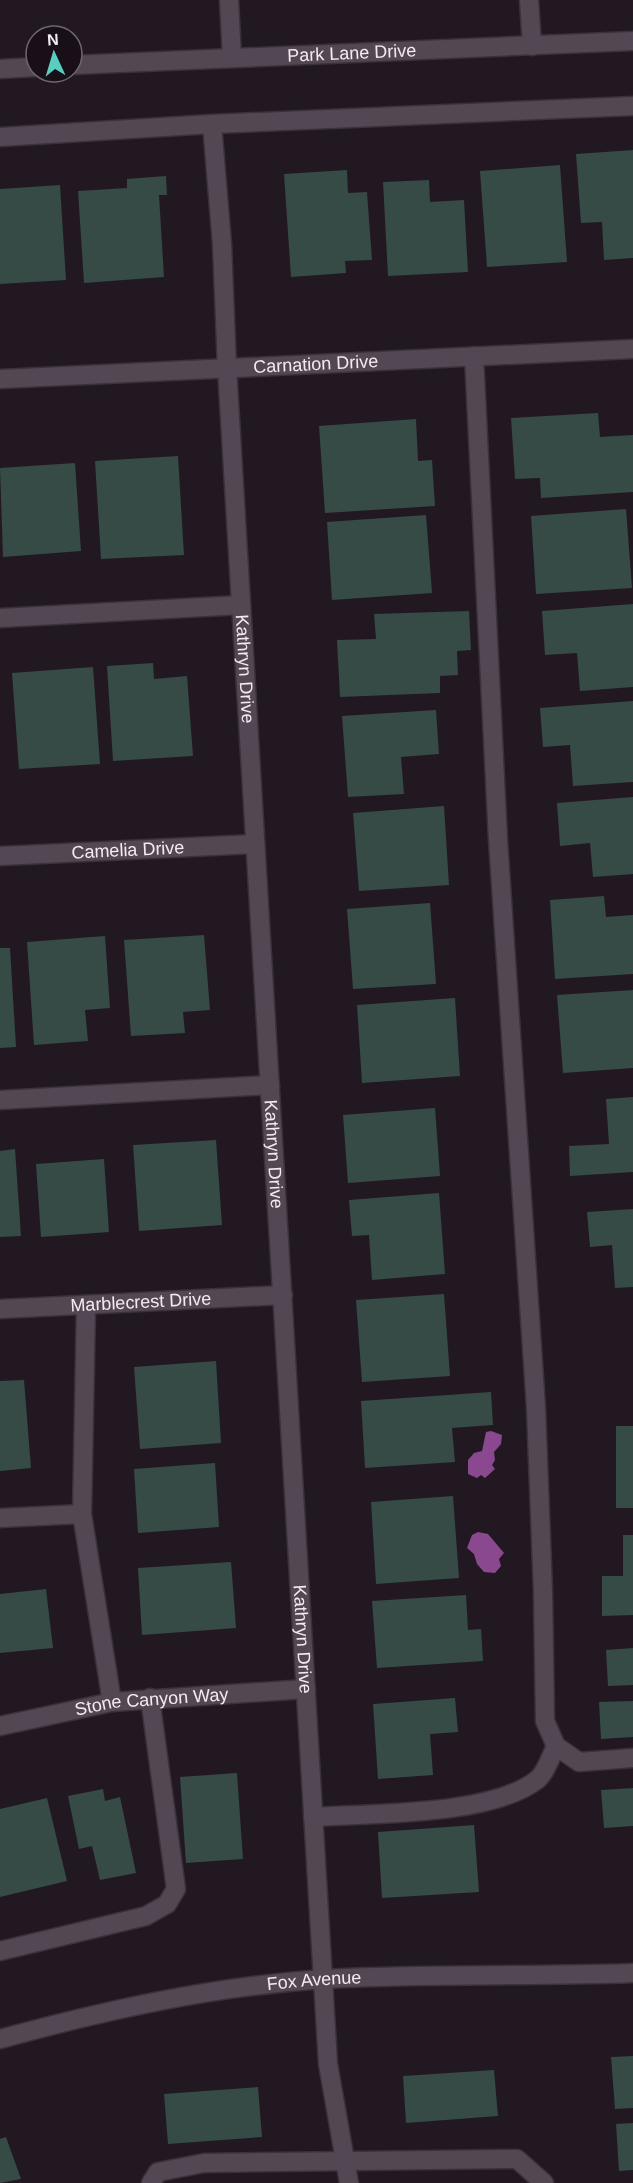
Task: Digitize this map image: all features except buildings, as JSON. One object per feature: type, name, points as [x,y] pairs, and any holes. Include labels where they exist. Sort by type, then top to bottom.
[{"type":"street","points":[[230,0],[232,58]]},
{"type":"street","points":[[529,0],[532,46]]},
{"type":"street","name":"Park Lane Drive","points":[[84,64],[633,41]]},
{"type":"street","points":[[0,69],[24,68]]},
{"type":"street","points":[[0,137],[212,124],[633,106]]},
{"type":"street","name":"Kathryn Drive","points":[[212,124],[222,244],[227,368],[328,2064],[350,2183]]},
{"type":"street","name":"Carnation Drive","points":[[0,380],[633,349]]},
{"type":"street","points":[[474,356],[498,840],[536,1408],[545,1721],[556,1746],[579,1762],[633,1758]]},
{"type":"street","points":[[0,618],[241,605]]},
{"type":"street","name":"Camelia Drive","points":[[0,856],[255,844]]},
{"type":"street","points":[[0,1100],[270,1085]]},
{"type":"street","name":"Marblecrest Drive","points":[[0,1309],[283,1295]]},
{"type":"street","points":[[86,1305],[82,1514],[112,1702]]},
{"type":"street","points":[[0,1518],[82,1514]]},
{"type":"street","name":"Stone Canyon Way","points":[[0,1726],[112,1702],[306,1689]]},
{"type":"street","points":[[0,1951],[146,1916],[167,1904],[176,1889],[150,1698]]},
{"type":"street","points":[[313,1817],[450,1808],[502,1797],[540,1778],[556,1746]]},
{"type":"street","name":"Fox Avenue","points":[[0,2039],[99,2012],[201,1994],[323,1980],[481,1974],[633,1972]]},
{"type":"street","points":[[151,2183],[158,2172],[204,2163],[348,2163],[517,2159],[544,2183]]},
{"type":"shaded area","points":[[491,1431],[502,1435],[501,1444],[494,1452],[495,1460],[492,1465],[495,1469],[485,1478],[481,1475],[477,1478],[468,1474],[468,1460],[474,1453],[482,1451],[486,1432]]},
{"type":"shaded area","points":[[478,1532],[488,1534],[504,1553],[499,1559],[501,1566],[495,1573],[484,1572],[477,1564],[474,1554],[467,1548],[472,1535]]}]
